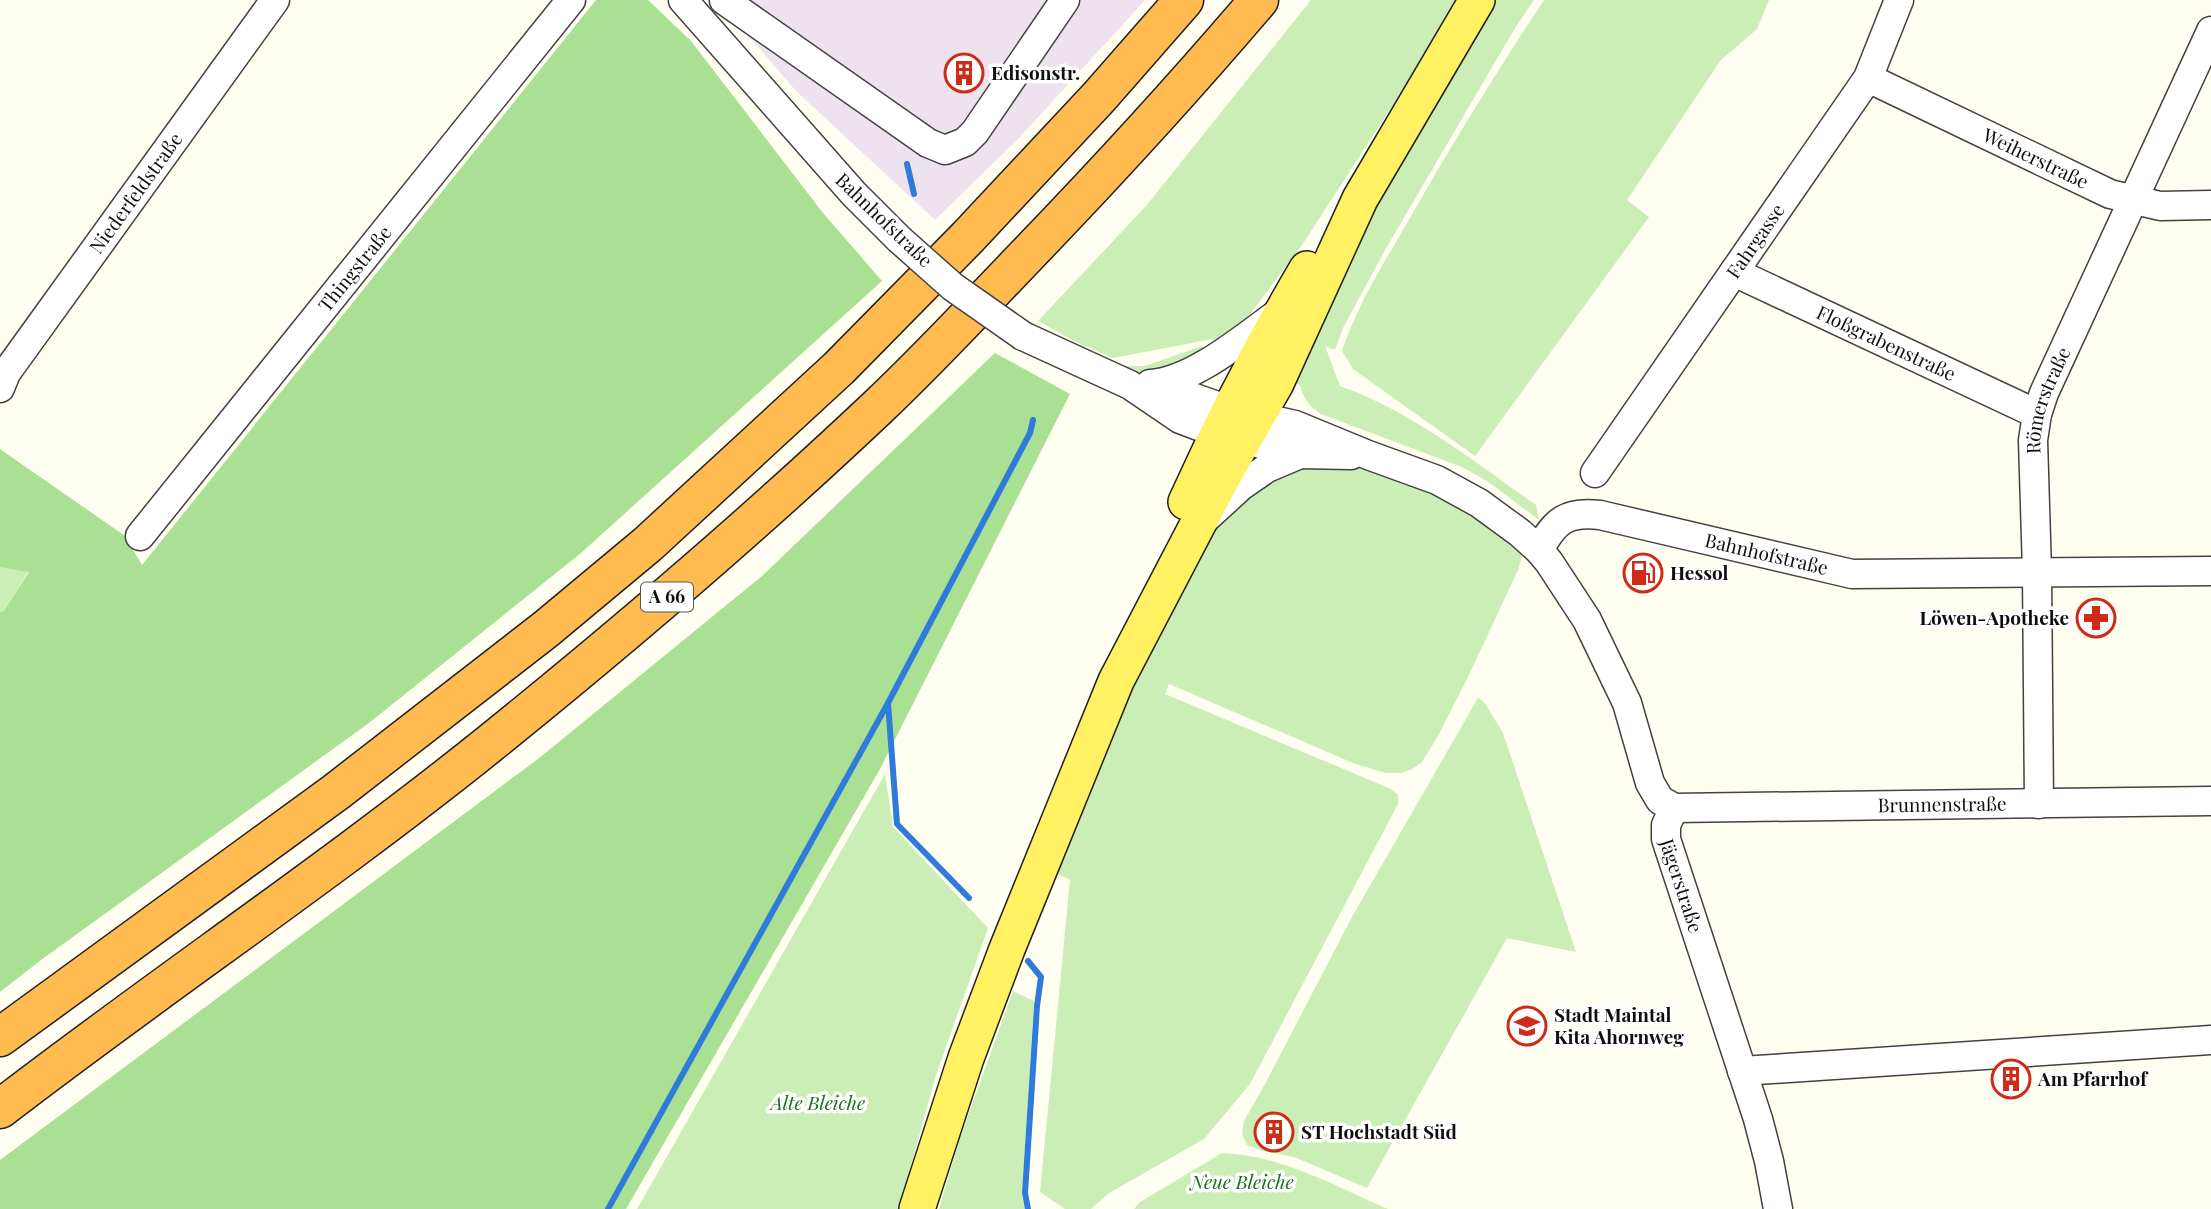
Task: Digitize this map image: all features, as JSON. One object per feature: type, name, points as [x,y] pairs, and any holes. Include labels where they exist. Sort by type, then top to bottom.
[{"type":"highway","name":"A 66","points":[[0,1037],[336,792],[546,629],[648,544],[839,368],[968,237],[1099,97],[1184,0]]},
{"type":"highway","name":"A 66","points":[[0,1109],[95,1036],[424,795],[578,672],[687,580],[861,423],[948,337],[1142,134],[1259,0]]},
{"type":"main road","points":[[917,1209],[967,1058],[1115,681],[1146,589],[1237,425],[1276,383],[1360,199],[1477,0]]},
{"type":"main road","points":[[1115,681],[1195,528],[1282,310],[1308,267],[1360,199]]},
{"type":"street","name":"Niederfeldstraße","points":[[0,388],[6,373],[275,0]]},
{"type":"street","name":"Thingstraße","points":[[139,537],[571,0]]},
{"type":"street","name":"Bahnhofstraße","points":[[683,0],[854,194],[953,286],[1023,336],[1078,362],[1142,384],[1180,419],[1237,425],[1295,425],[1455,489],[1498,515],[1539,550],[1549,531],[1558,523],[1581,513],[1600,515],[1852,573],[2211,571]]},
{"type":"street","points":[[724,0],[928,143],[945,150],[965,142],[975,132],[1065,0]]},
{"type":"street","name":"Fahrgasse","points":[[1595,473],[1868,78],[1899,0]]},
{"type":"street","name":"Römerstraße","points":[[2039,804],[2033,440],[2037,414],[2044,393],[2211,31]]},
{"type":"street","name":"Weiherstraße","points":[[1868,78],[2110,194],[2160,206],[2211,205]]},
{"type":"street","name":"Floßgrabenstraße","points":[[1734,272],[2037,414]]},
{"type":"street","points":[[1142,384],[1185,374],[1220,356],[1282,310]]},
{"type":"street","name":"Bahnhofstraße","points":[[1237,425],[1300,454]]},
{"type":"street","name":"Bahnhofstraße","points":[[1195,528],[1241,486],[1267,468],[1300,454],[1368,455]]},
{"type":"street","points":[[1539,550],[1560,577],[1603,649],[1628,702],[1650,783],[1660,800],[1674,808]]},
{"type":"street","name":"Brunnenstraße","points":[[1674,808],[2211,801]]},
{"type":"street","name":"Jägerstraße","points":[[1674,808],[1666,825],[1666,839],[1761,1129],[1778,1209]]},
{"type":"street","points":[[1742,1071],[2211,1040]]},
{"type":"shaded area","points":[[718,0],[1145,0],[1020,137],[935,220],[796,91]]},
{"type":"green space","points":[[596,0],[648,0],[691,41],[823,213],[882,281],[581,553],[369,723],[0,992],[0,612],[3,612],[29,572],[0,567],[0,449],[125,536],[142,565]]},
{"type":"green space","points":[[1311,0],[1461,0],[1302,245],[1239,329],[1220,344],[1213,339],[1113,358],[1038,321],[1146,206]]},
{"type":"green space","points":[[1490,0],[1534,0],[1385,250],[1343,328],[1335,350],[1325,346],[1340,386],[1391,408],[1441,438],[1536,505],[1539,520],[1487,481],[1462,467],[1321,414],[1307,402],[1300,385],[1289,381],[1306,333]]},
{"type":"green space","points":[[1544,0],[1769,0],[1757,29],[1721,60],[1627,200],[1649,217],[1475,456],[1353,369],[1342,351],[1355,317],[1381,267],[1458,135]]},
{"type":"green space","points":[[1202,346],[1211,350],[1169,367],[1148,371],[1124,370],[1125,366],[1145,366]]},
{"type":"green space","points":[[995,353],[1070,394],[880,769],[626,1209],[0,1209],[0,1160],[538,759],[762,576]]},
{"type":"green space","points":[[1353,461],[1449,497],[1516,545],[1522,557],[1518,570],[1438,736],[1422,762],[1401,773],[1385,773],[1353,763],[1169,684],[1165,694],[1391,789],[1398,795],[1398,804],[1250,1084],[1204,1139],[1109,1193],[1091,1209],[1065,1209],[1040,1192],[1070,880],[1051,871],[1115,722],[1185,576],[1212,533],[1247,492],[1300,465]]},
{"type":"green space","points":[[0,567],[29,571],[3,612],[0,612]]},
{"type":"green space","points":[[1478,698],[1484,702],[1503,733],[1576,952],[1507,938],[1367,1188],[1294,1157],[1247,1145],[1242,1134],[1244,1121],[1352,917]]},
{"type":"green space","name":"Alte Bleiche","points":[[885,774],[893,827],[988,928],[936,1075],[899,1209],[637,1209]]},
{"type":"green space","points":[[1013,991],[1034,1001],[1022,1197],[1025,1209],[939,1209],[960,1138]]},
{"type":"green space","name":"Neue Bleiche","points":[[1222,1153],[1265,1159],[1286,1166],[1388,1209],[1134,1209],[1140,1202]]},
{"type":"waterway","points":[[907,164],[914,194]]},
{"type":"waterway","points":[[969,898],[897,824],[888,703],[1030,433],[1033,420]]},
{"type":"waterway","points":[[608,1209],[888,703]]},
{"type":"waterway","points":[[1028,961],[1041,977],[1025,1193],[1028,1209]]},
{"type":"place","name":"Edisonstr.","points":[[964,73]]},
{"type":"place","name":"Hessol","points":[[1643,573]]},
{"type":"place","name":"Löwen-Apotheke","points":[[2096,618]]},
{"type":"place","name":"Stadt Maintal Kita Ahornweg","points":[[1527,1026]]},
{"type":"place","name":"Am Pfarrhof","points":[[2011,1079]]},
{"type":"place","name":"ST Hochstadt Süd","points":[[1274,1132]]}]
